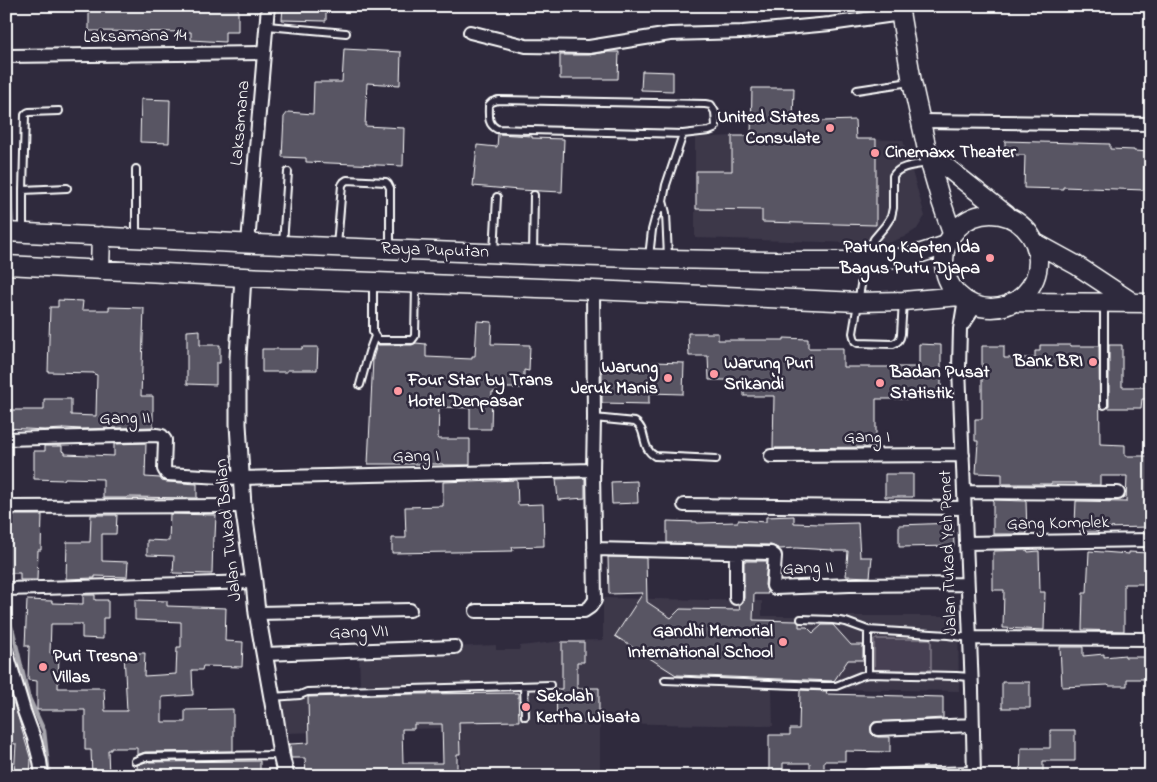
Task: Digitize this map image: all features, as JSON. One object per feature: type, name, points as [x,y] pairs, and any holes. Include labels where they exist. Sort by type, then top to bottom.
[{"type":"main road","points":[[900,10],[912,82],[949,239]]},
{"type":"main road","points":[[929,157],[974,190],[1011,218],[1024,228],[1034,242],[1038,255],[1037,269],[1032,283],[1024,294],[1012,302],[992,307],[967,300],[953,288],[947,278],[944,256],[949,239],[962,224],[973,217],[999,214],[1011,218]]},
{"type":"main road","name":"Raya Puputan","points":[[13,232],[533,255],[668,260],[775,261],[865,261],[909,257],[949,239]]},
{"type":"main road","points":[[100,269],[101,236]]},
{"type":"main road","points":[[1034,242],[1076,265],[1132,302]]},
{"type":"main road","name":"Raya Puputan","points":[[6,265],[242,277],[858,302],[967,300]]},
{"type":"main road","points":[[1012,302],[1151,302]]},
{"type":"street","name":"Laksamana","points":[[248,243],[268,6]]},
{"type":"street","points":[[470,32],[526,46],[589,47],[670,34],[743,32],[830,24],[900,10]]},
{"type":"street","name":"Laksamana 14","points":[[6,56],[264,53]]},
{"type":"street","points":[[921,121],[1151,124]]},
{"type":"street","name":"Jalan Tukad Balian","points":[[242,277],[238,357],[238,424],[242,506],[257,613],[286,776]]},
{"type":"street","points":[[476,611],[584,611],[590,607],[594,600],[593,290]]},
{"type":"street","name":"Jalan Tukad Yeh Penet","points":[[967,300],[960,329],[959,368],[974,725],[974,774]]},
{"type":"street","name":"Gang II","points":[[6,439],[156,435],[162,436],[165,440],[164,469],[168,474],[240,478]]},
{"type":"street","name":"Gang I","points":[[771,456],[963,455]]},
{"type":"street","name":"Gang I","points":[[240,478],[593,470]]},
{"type":"street","points":[[965,492],[1118,493]]},
{"type":"street","points":[[684,505],[965,508]]},
{"type":"street","points":[[6,506],[242,506]]},
{"type":"street","name":"Gang Komplek","points":[[966,543],[1151,540]]},
{"type":"street","name":"Gang II","points":[[594,549],[773,553],[775,556],[775,588],[968,584]]},
{"type":"street","points":[[736,552],[736,598]]},
{"type":"street","points":[[6,589],[254,582]]},
{"type":"street","points":[[257,613],[410,610]]},
{"type":"street","points":[[970,638],[1151,639]]},
{"type":"street","name":"Gang VII","points":[[264,654],[455,647]]},
{"type":"street","points":[[6,650],[11,683],[34,738],[42,776]]},
{"type":"street","points":[[878,729],[974,725]]},
{"type":"street","points":[[869,776],[974,774]]},
{"type":"lane","points":[[267,26],[346,33]]},
{"type":"lane","points":[[857,90],[912,82]]},
{"type":"lane","points":[[498,100],[705,104],[711,106],[715,112],[716,126],[714,129],[683,134],[497,129],[489,123],[489,105],[498,100]]},
{"type":"lane","points":[[13,232],[23,190],[25,115],[30,112],[59,111]]},
{"type":"lane","points":[[649,258],[652,230],[657,212],[663,201],[666,185],[683,134]]},
{"type":"lane","points":[[903,301],[900,339],[897,343],[858,343],[854,341],[853,334],[865,261],[874,239],[892,217],[893,176],[900,169],[929,157]]},
{"type":"lane","points":[[6,167],[7,192],[13,232]]},
{"type":"lane","points":[[136,169],[136,238]]},
{"type":"lane","points":[[283,245],[288,172]]},
{"type":"lane","points":[[337,247],[342,185],[347,180],[386,182],[388,184],[390,188],[390,249]]},
{"type":"lane","points":[[23,190],[67,188]]},
{"type":"lane","points":[[533,255],[534,195]]},
{"type":"lane","points":[[494,253],[497,198]]},
{"type":"lane","points":[[663,201],[666,213],[668,260]]},
{"type":"lane","points":[[360,386],[374,336],[373,282]]},
{"type":"lane","points":[[374,336],[379,340],[412,340],[415,336],[416,284]]},
{"type":"lane","points":[[1104,302],[1104,405]]},
{"type":"lane","points":[[594,418],[635,422],[641,427],[647,450],[655,456],[716,459]]},
{"type":"lane","points":[[801,618],[846,622],[868,630],[970,638]]},
{"type":"lane","points":[[868,630],[868,674]]},
{"type":"lane","points":[[665,680],[836,686],[868,674],[972,677]]},
{"type":"lane","points":[[272,697],[300,695],[307,692],[550,685]]},
{"type":"lane","points":[[524,686],[525,716]]},
{"type":"lane","points":[[135,761],[145,757],[281,755]]},
{"type":"shaded area","points":[[752,88],[794,88],[793,138],[903,140],[925,216],[917,229],[904,237],[886,244],[695,238],[695,138],[751,136]]},
{"type":"shaded area","points":[[603,598],[762,601],[762,616],[958,616],[959,691],[772,688],[773,726],[600,723],[600,776],[460,776],[460,754],[442,754],[442,728],[288,733],[276,692],[326,686],[360,685],[359,651],[496,645],[496,650],[519,650],[520,646],[562,641],[603,640]]},
{"type":"shaded area","points":[[874,639],[931,639],[931,670],[874,670]]},
{"type":"building","points":[[157,6],[238,6],[238,32],[225,32],[225,42],[191,40],[191,32],[89,31],[89,8],[157,10]]},
{"type":"building","points":[[283,6],[326,6],[326,21],[282,20]]},
{"type":"building","points":[[344,49],[401,52],[400,85],[367,83],[365,126],[404,128],[403,166],[306,162],[306,158],[282,157],[284,117],[288,112],[313,114],[314,82],[342,82]]},
{"type":"building","points":[[619,52],[618,79],[560,79],[560,55],[589,55]]},
{"type":"building","points":[[642,71],[673,72],[673,91],[641,90]]},
{"type":"building","points":[[752,88],[794,88],[793,122],[855,120],[856,139],[876,139],[876,225],[762,222],[762,210],[696,209],[696,171],[732,171],[732,136],[751,136]]},
{"type":"building","points":[[141,99],[170,100],[169,143],[140,142]]},
{"type":"building","points":[[498,134],[564,139],[562,192],[473,186],[477,145],[497,147]]},
{"type":"building","points":[[1005,141],[1110,144],[1110,149],[1151,152],[1151,166],[1144,166],[1144,190],[1063,187],[1063,189],[1024,188],[1025,155],[1005,155]]},
{"type":"building","points":[[58,300],[83,301],[82,310],[109,310],[109,307],[144,308],[141,396],[153,396],[153,427],[45,430],[6,428],[6,410],[44,410],[44,399],[71,399],[71,415],[96,416],[97,375],[94,373],[48,372],[50,307],[58,307]]},
{"type":"building","points":[[477,321],[492,322],[491,344],[530,345],[529,371],[524,370],[524,388],[499,388],[498,392],[492,392],[491,429],[470,429],[470,408],[439,407],[438,439],[470,439],[470,465],[368,464],[373,358],[377,345],[426,344],[426,357],[472,359],[472,356],[475,356]]},
{"type":"building","points":[[200,330],[200,345],[220,345],[220,363],[216,363],[216,385],[187,384],[187,331]]},
{"type":"building","points":[[688,333],[718,333],[718,340],[808,339],[808,348],[843,348],[843,367],[919,367],[919,344],[941,345],[941,399],[876,399],[876,447],[773,448],[774,396],[744,396],[744,380],[709,380],[708,356],[689,356]]},
{"type":"building","points":[[1040,345],[1099,346],[1100,444],[1125,445],[1125,456],[1151,456],[1151,527],[1098,528],[1098,532],[1080,532],[1080,524],[1075,524],[1076,501],[1126,502],[1127,476],[1100,476],[1100,485],[1076,485],[1076,483],[1002,484],[1002,474],[976,473],[978,441],[975,441],[975,419],[982,419],[982,346],[1004,346],[1004,358],[1035,358],[1035,351],[1040,351]]},
{"type":"building","points":[[1109,345],[1122,345],[1122,387],[1151,387],[1151,399],[1142,399],[1141,408],[1108,408]]},
{"type":"building","points":[[302,347],[318,347],[317,370],[262,372],[262,349],[302,349]]},
{"type":"building","points":[[653,362],[684,363],[683,394],[649,393],[649,404],[602,403],[602,364],[653,365]]},
{"type":"building","points":[[146,443],[145,477],[160,478],[162,481],[167,482],[197,484],[197,498],[103,498],[103,479],[34,479],[34,451],[45,451],[45,446],[62,446],[62,451],[65,454],[114,456],[114,444]]},
{"type":"building","points":[[885,474],[913,474],[913,497],[885,497]]},
{"type":"building","points":[[585,478],[585,498],[558,500],[556,479]]},
{"type":"building","points":[[517,480],[518,505],[543,504],[544,546],[512,547],[513,551],[392,553],[392,538],[406,538],[405,507],[443,506],[443,482]]},
{"type":"building","points":[[637,481],[638,503],[612,504],[611,482]]},
{"type":"building","points":[[993,500],[1026,501],[1027,534],[993,534]]},
{"type":"building","points":[[170,514],[216,515],[215,537],[213,537],[212,574],[173,573],[174,556],[147,555],[147,540],[169,541]]},
{"type":"building","points":[[6,515],[42,515],[41,550],[38,550],[37,580],[20,580],[20,573],[6,573]]},
{"type":"building","points":[[91,515],[117,515],[116,534],[102,534],[102,561],[128,562],[127,577],[95,576],[95,578],[66,579],[67,542],[90,542]]},
{"type":"building","points":[[794,516],[794,523],[858,523],[860,557],[872,557],[870,577],[846,576],[848,551],[780,549],[771,545],[667,543],[667,521],[697,523],[738,522],[738,520],[766,522],[766,517]]},
{"type":"building","points":[[953,523],[954,546],[899,547],[899,525]]},
{"type":"building","points":[[1027,550],[1028,552],[1039,551],[1040,592],[1045,592],[1044,630],[1003,628],[1004,590],[993,590],[993,552]]},
{"type":"building","points":[[1089,551],[1129,554],[1129,552],[1148,553],[1147,584],[1124,584],[1124,631],[1082,630],[1083,593],[1087,593]]},
{"type":"building","points":[[608,557],[646,558],[647,602],[671,618],[680,609],[740,610],[739,605],[743,602],[744,598],[744,561],[767,561],[765,585],[768,594],[754,594],[753,620],[797,621],[799,627],[807,627],[813,633],[822,625],[833,625],[851,645],[863,645],[863,660],[848,660],[834,681],[676,675],[615,636],[643,593],[609,594]]},
{"type":"building","points":[[83,595],[95,595],[95,600],[108,600],[108,618],[103,618],[103,639],[82,638],[82,624],[51,624],[50,653],[59,653],[58,688],[104,688],[105,711],[127,711],[124,653],[145,653],[144,676],[176,674],[177,647],[181,647],[181,622],[135,620],[135,600],[167,601],[167,606],[226,608],[225,641],[243,642],[242,667],[203,666],[202,670],[192,670],[193,695],[162,697],[162,722],[185,722],[185,710],[233,709],[233,751],[145,752],[137,755],[137,748],[111,748],[111,750],[108,750],[109,776],[92,776],[91,750],[85,750],[85,710],[37,710],[37,681],[28,680],[29,646],[25,646],[27,600],[83,604]]},
{"type":"building","points":[[562,642],[584,642],[584,662],[577,662],[577,688],[599,688],[599,723],[557,724],[556,689],[562,689]]},
{"type":"building","points":[[1060,647],[1083,647],[1083,656],[1104,654],[1104,657],[1125,655],[1125,657],[1147,657],[1147,679],[1127,679],[1127,686],[1062,687]]},
{"type":"building","points":[[1002,682],[1030,682],[1030,708],[1002,708]]},
{"type":"building","points":[[9,687],[31,760],[30,776],[14,776],[16,744],[6,743],[6,688]]},
{"type":"building","points":[[800,690],[827,691],[826,694],[943,697],[943,718],[874,722],[871,726],[871,733],[878,737],[890,737],[890,752],[845,751],[845,761],[824,761],[824,771],[810,771],[810,763],[783,763],[783,774],[769,774],[769,735],[790,735],[790,729],[799,729]]},
{"type":"building","points":[[518,693],[519,721],[459,722],[460,754],[457,754],[457,775],[306,776],[305,758],[291,758],[290,744],[309,743],[308,697]],"holes":[[[414,724],[442,724],[443,763],[403,763],[402,729],[414,729]]]},
{"type":"building","points":[[1050,730],[1075,730],[1075,761],[1043,761],[1043,776],[1020,776],[1021,748],[1050,748]]},
{"type":"building","points":[[260,761],[260,776],[138,776],[137,765],[146,762]]},
{"type":"waterway","points":[[6,613],[13,632],[28,696],[44,731],[49,776]]},
{"type":"place","name":"United States Consulate","points":[[830,128]]},
{"type":"place","name":"Cinemaxx Theater","points":[[875,153]]},
{"type":"place","name":"Patung Kapten Ida Bagus Putu Djapa","points":[[990,258]]},
{"type":"place","name":"Bank BRI","points":[[1093,362]]},
{"type":"place","name":"Warung Puri Srikandi","points":[[714,374]]},
{"type":"place","name":"Warung Jeruk Manis","points":[[668,378]]},
{"type":"place","name":"Badan Pusat Statistik","points":[[880,383]]},
{"type":"place","name":"Four Star by Trans Hotel Denpasar","points":[[398,391]]},
{"type":"place","name":"Gandhi Memorial International School","points":[[783,642]]},
{"type":"place","name":"Puri Tresna Villas","points":[[43,667]]},
{"type":"place","name":"Sekolah Kertha Wisata","points":[[526,707]]}]
